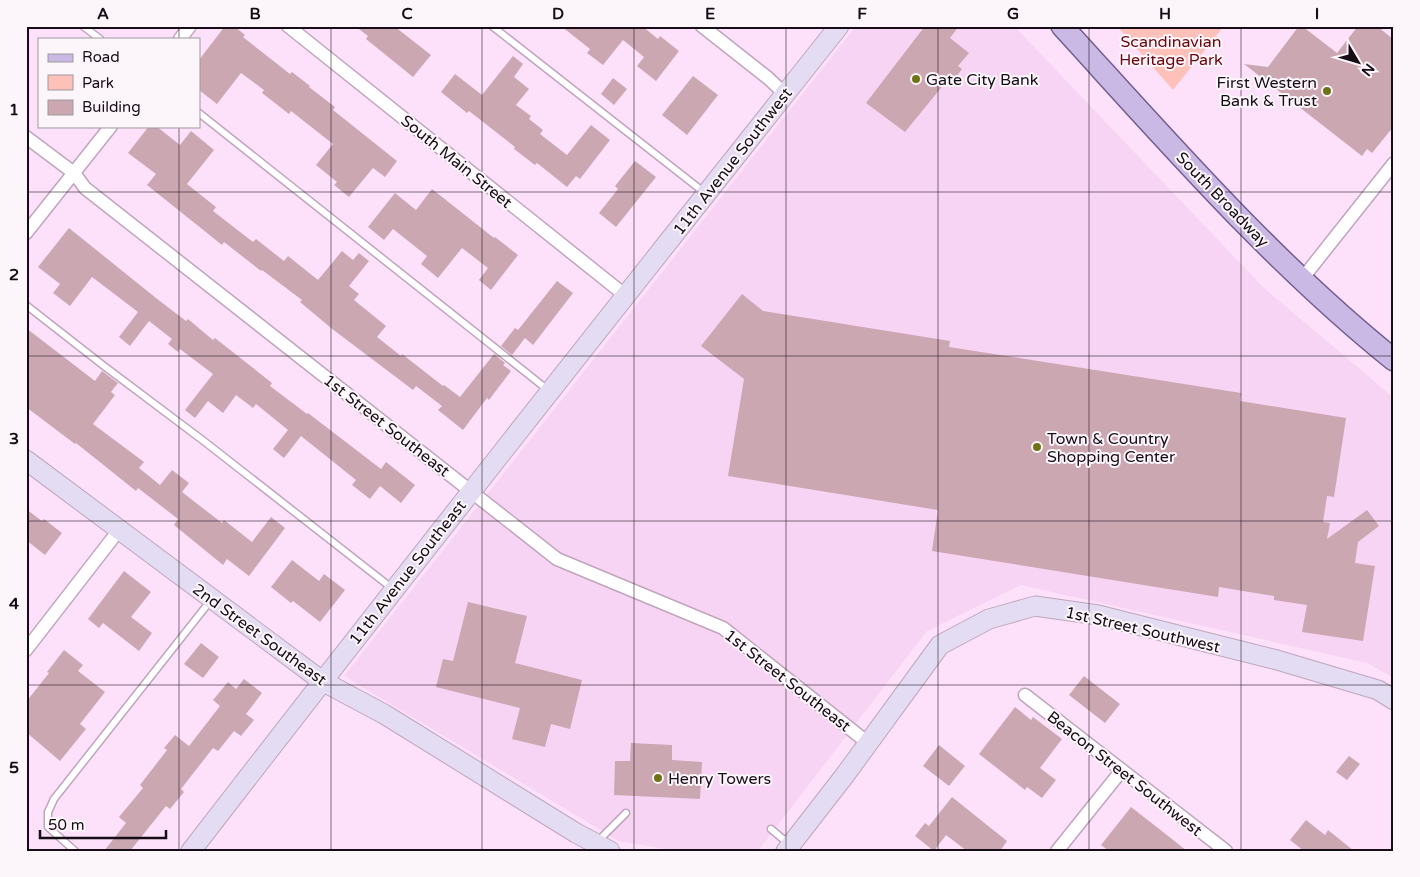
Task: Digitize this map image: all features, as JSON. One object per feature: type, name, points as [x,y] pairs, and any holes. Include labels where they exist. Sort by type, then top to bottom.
[{"type":"main road","name":"South Broadway","points":[[1062,26],[1214,194],[1347,322],[1394,360]]},
{"type":"street","points":[[181,38],[190,26]]},
{"type":"street","name":"South Main Street","points":[[288,26],[626,296]]},
{"type":"street","points":[[702,26],[768,78],[785,94]]},
{"type":"street","name":"11th Avenue Southwest","points":[[626,296],[839,26]]},
{"type":"street","points":[[26,234],[109,128]]},
{"type":"street","name":"1st Street Southeast","points":[[26,137],[74,173],[85,188],[557,559],[723,628],[868,743]]},
{"type":"street","points":[[1302,279],[1394,162]]},
{"type":"street","name":"11th Avenue Southeast","points":[[194,850],[322,681],[626,296]]},
{"type":"street","name":"2nd Street Southeast","points":[[26,460],[322,681],[384,714],[576,833],[603,847]]},
{"type":"street","points":[[26,650],[119,530]]},
{"type":"street","name":"1st Street Southwest","points":[[788,848],[940,645],[989,619],[1035,606],[1098,615],[1277,660],[1378,690],[1394,700]]},
{"type":"street","name":"Beacon Street Southwest","points":[[1024,694],[1226,851]]},
{"type":"street","points":[[1057,851],[1122,770]]},
{"type":"lane","points":[[84,26],[99,38]]},
{"type":"lane","points":[[492,26],[706,194]]},
{"type":"lane","points":[[200,114],[551,392]]},
{"type":"lane","points":[[26,305],[394,590]]},
{"type":"lane","points":[[75,851],[48,827],[48,812],[54,799],[212,599]]},
{"type":"lane","points":[[603,847],[626,813]]},
{"type":"lane","points":[[771,829],[788,848]]},
{"type":"shaded area","points":[[856,26],[1014,26],[1263,287],[1394,398],[1394,678],[1367,663],[1021,585],[927,631],[758,851],[677,851],[619,841],[344,676]]},
{"type":"green space","name":"Scandinavian Heritage Park","points":[[1117,26],[1224,26],[1173,90]]},
{"type":"building","points":[[225,26],[234,26],[245,35],[243,37],[290,74],[292,72],[310,86],[335,107],[333,110],[397,161],[385,177],[373,168],[349,197],[334,185],[337,182],[316,165],[333,144],[291,111],[289,114],[262,93],[264,90],[241,73],[217,104],[200,91],[200,59]]},
{"type":"building","points":[[355,26],[394,26],[431,55],[413,77],[366,39],[368,36]]},
{"type":"building","points":[[561,26],[642,26],[658,39],[660,36],[679,51],[656,81],[637,66],[644,57],[623,40],[603,65],[587,53],[590,49]]},
{"type":"building","name":"Gate City Bank","points":[[925,26],[959,26],[950,38],[969,53],[958,66],[962,69],[953,81],[949,78],[905,132],[866,103]]},
{"type":"building","points":[[1299,26],[1302,26],[1337,53],[1358,26],[1377,26],[1394,40],[1394,126],[1372,153],[1367,149],[1362,156],[1244,64],[1268,67]]},
{"type":"building","points":[[513,56],[523,64],[514,77],[529,89],[516,105],[531,116],[529,119],[543,130],[540,134],[567,155],[591,125],[610,140],[580,179],[576,176],[567,187],[537,163],[535,165],[469,111],[467,113],[441,92],[455,74],[482,95]]},
{"type":"building","points":[[693,76],[718,95],[687,135],[662,115]]},
{"type":"building","points":[[613,78],[627,89],[614,105],[601,94]]},
{"type":"building","points":[[147,128],[159,128],[180,145],[191,131],[214,150],[187,184],[216,207],[213,211],[253,242],[256,239],[284,261],[288,256],[318,280],[342,251],[353,260],[359,253],[369,261],[349,286],[359,294],[354,300],[386,326],[377,337],[401,356],[402,354],[460,397],[494,354],[511,371],[489,400],[487,398],[463,430],[438,410],[442,406],[416,386],[413,390],[331,328],[300,302],[302,300],[224,242],[222,245],[147,185],[156,174],[128,153]]},
{"type":"building","points":[[635,161],[656,177],[616,227],[599,213],[618,189],[615,186]]},
{"type":"building","points":[[432,189],[518,255],[491,290],[479,280],[488,268],[462,248],[438,278],[421,264],[427,256],[393,229],[384,240],[368,227],[395,193],[416,210]]},
{"type":"building","points":[[69,228],[156,298],[186,321],[188,319],[213,340],[215,338],[272,383],[270,386],[381,469],[386,462],[415,485],[401,503],[380,486],[370,499],[352,485],[356,480],[301,436],[284,458],[273,449],[288,430],[256,404],[253,408],[236,395],[223,413],[208,401],[195,418],[185,410],[213,374],[180,349],[178,352],[168,344],[172,339],[149,321],[130,346],[119,337],[138,312],[92,277],[70,306],[53,293],[60,284],[38,267]]},
{"type":"building","points":[[557,281],[573,293],[533,345],[525,338],[512,355],[501,346],[515,328],[518,330]]},
{"type":"building","name":"Town & Country Shopping Center","points":[[742,294],[763,311],[950,341],[949,347],[1241,393],[1240,401],[1346,418],[1334,497],[1327,496],[1323,522],[1330,523],[1327,539],[1367,510],[1379,526],[1358,542],[1355,563],[1375,566],[1363,641],[1302,632],[1307,605],[1274,600],[1274,596],[1219,587],[1218,597],[932,551],[938,510],[728,476],[744,379],[701,346]]},
{"type":"building","points":[[26,328],[95,381],[102,371],[118,383],[111,392],[115,395],[93,424],[144,462],[139,468],[160,485],[172,470],[189,483],[182,492],[222,523],[224,520],[252,542],[271,517],[285,528],[249,576],[227,559],[223,565],[174,525],[178,519],[138,488],[136,491],[76,443],[26,407]]},
{"type":"building","points":[[26,509],[42,521],[44,519],[62,533],[45,555],[26,540]]},
{"type":"building","points":[[292,560],[319,581],[324,574],[345,590],[320,622],[271,587]]},
{"type":"building","points":[[124,571],[151,592],[131,617],[152,633],[139,651],[103,623],[99,628],[88,619]]},
{"type":"building","points":[[468,602],[527,616],[515,663],[582,680],[570,729],[551,724],[545,747],[512,739],[520,708],[436,687],[443,659],[453,661]]},
{"type":"building","points":[[201,643],[219,657],[203,678],[184,664]]},
{"type":"building","points":[[64,650],[83,665],[78,671],[105,692],[80,724],[86,729],[60,761],[26,732],[26,702]]},
{"type":"building","points":[[1084,676],[1120,704],[1105,723],[1069,695]]},
{"type":"building","points":[[244,679],[262,693],[246,714],[254,720],[241,736],[234,731],[218,751],[213,748],[181,789],[184,792],[170,809],[166,806],[130,851],[104,851],[126,823],[119,817],[143,788],[140,785],[167,750],[164,748],[175,735],[189,746],[220,706],[213,700],[228,682],[236,689]]},
{"type":"building","points":[[1015,707],[1031,720],[1033,717],[1062,739],[1040,768],[1056,780],[1042,798],[1027,787],[1025,790],[979,754]]},
{"type":"building","name":"Henry Towers","points":[[631,743],[672,745],[672,760],[702,762],[700,799],[614,795],[615,761],[630,761]]},
{"type":"building","points":[[939,745],[965,766],[949,786],[923,766]]},
{"type":"building","points":[[1349,756],[1360,764],[1347,780],[1336,772]]},
{"type":"building","points":[[952,797],[1007,841],[1000,851],[967,851],[946,835],[934,851],[915,836],[925,823],[929,826]]},
{"type":"building","points":[[1131,807],[1187,851],[1109,851],[1101,845]]},
{"type":"building","points":[[1306,820],[1325,835],[1328,830],[1354,851],[1304,851],[1290,840]]},
{"type":"place","name":"Gate City Bank","points":[[916,79]]},
{"type":"place","name":"First Western Bank & Trust","points":[[1327,91]]},
{"type":"place","name":"Town & Country Shopping Center","points":[[1037,447]]},
{"type":"place","name":"Henry Towers","points":[[658,778]]}]
